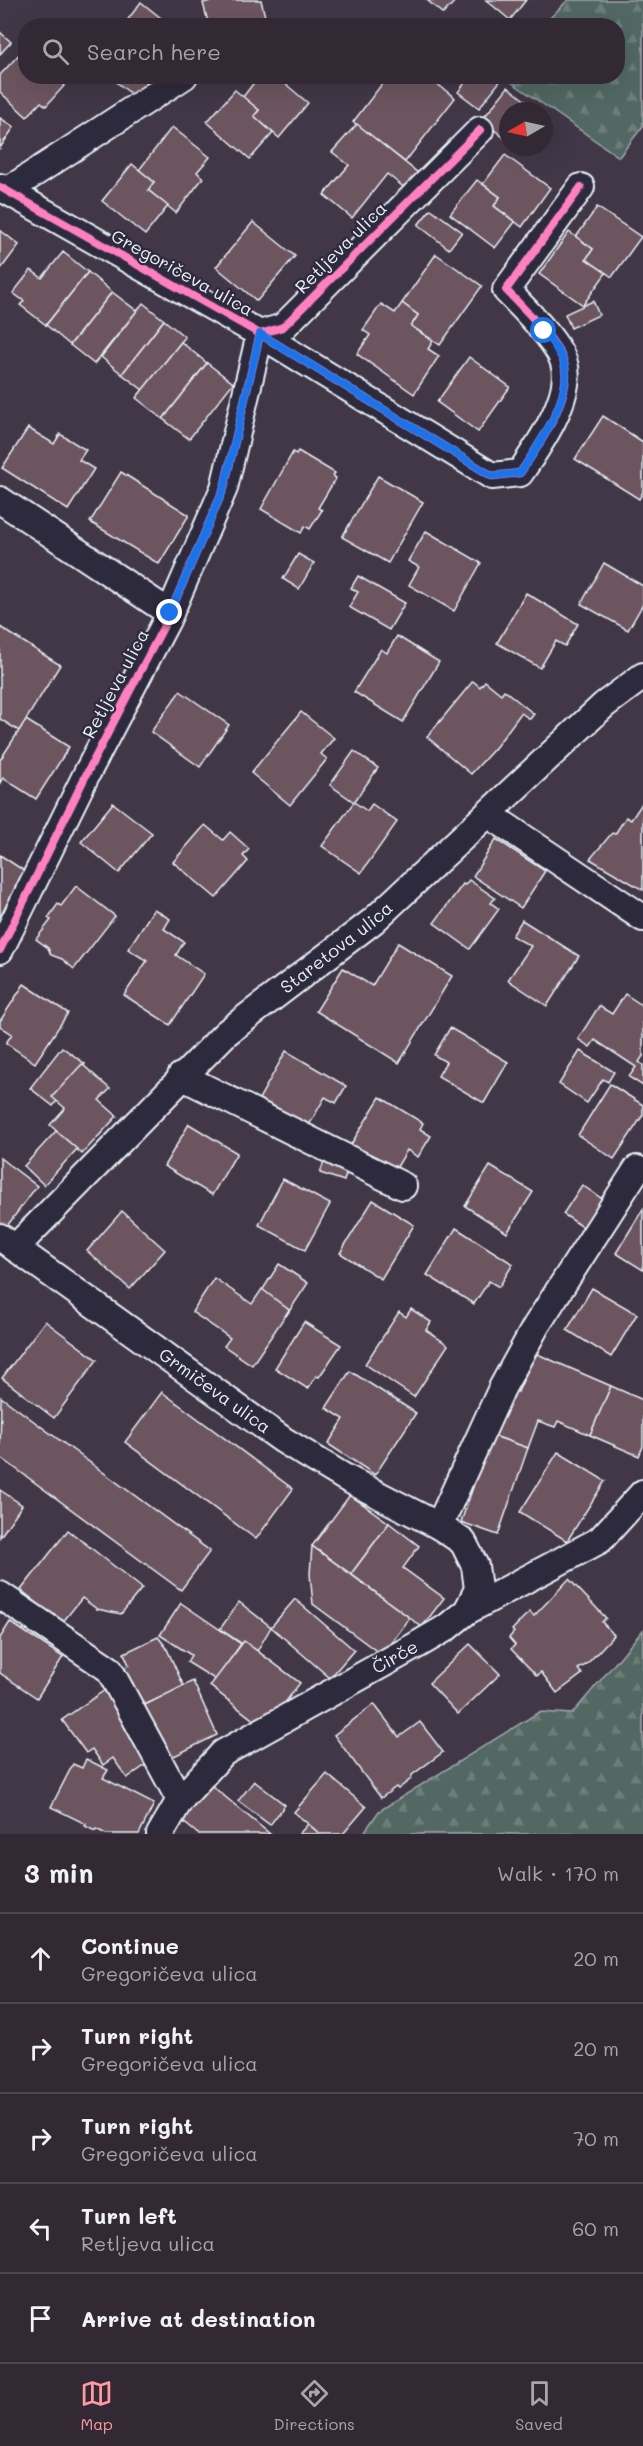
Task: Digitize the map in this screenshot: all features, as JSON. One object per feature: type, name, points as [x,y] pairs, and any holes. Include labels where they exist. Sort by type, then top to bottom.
[{"type":"street","name":"Gregoričeva ulica","points":[[171,84],[3,189],[260,334],[492,476],[520,473],[536,450],[564,396],[564,363],[544,331],[506,290],[581,187]]},
{"type":"street","name":"Retljeva ulica","points":[[0,950],[87,772],[170,613],[224,488],[260,334],[283,327],[480,130]]},
{"type":"street","points":[[0,500],[170,613]]},
{"type":"street","name":"Staretova ulica","points":[[8,1243],[226,1033],[373,921],[604,705],[643,676]]},
{"type":"street","points":[[488,814],[643,918]]},
{"type":"street","points":[[182,1076],[403,1186]]},
{"type":"street","points":[[440,1526],[508,1378],[536,1326],[637,1169]]},
{"type":"street","name":"Grmičeva ulica","points":[[8,1243],[283,1440],[344,1477],[440,1526],[463,1542],[475,1566],[478,1588],[467,1611]]},
{"type":"street","name":"Čirče","points":[[160,1834],[180,1800],[223,1753],[417,1645],[446,1628],[467,1611],[600,1540],[643,1493]]},
{"type":"street","points":[[0,1595],[109,1669],[180,1800]]},
{"type":"green space","points":[[568,0],[643,0],[643,126],[619,157],[553,111],[553,102],[540,102],[514,84],[625,84],[625,18],[550,18]]},
{"type":"green space","points":[[643,1630],[643,1834],[363,1834],[379,1811],[539,1712],[572,1714]]},
{"type":"building","points":[[214,0],[261,0],[265,18],[207,18],[203,3]]},
{"type":"building","points":[[427,0],[456,0],[443,14]]},
{"type":"building","points":[[486,0],[526,0],[512,18],[508,18]]},
{"type":"building","points":[[141,2],[161,18],[129,18]]},
{"type":"building","points":[[0,32],[11,42],[0,54]]},
{"type":"building","points":[[18,56],[18,84],[66,84],[46,106],[41,102],[27,117],[0,92],[0,75]]},
{"type":"building","points":[[119,84],[145,84],[135,97]]},
{"type":"building","points":[[253,84],[285,84],[308,103],[279,138],[254,116],[259,110],[243,97]]},
{"type":"building","points":[[382,84],[437,84],[455,98],[405,162],[353,122]]},
{"type":"building","points":[[464,84],[498,84],[479,108],[458,92]]},
{"type":"building","points":[[508,87],[527,102],[499,102],[499,134],[482,120]]},
{"type":"building","points":[[235,90],[259,110],[254,116],[273,133],[250,159],[207,122]]},
{"type":"building","points":[[0,118],[14,127],[0,148]]},
{"type":"building","points":[[357,124],[418,173],[406,189],[387,174],[352,218],[324,195],[349,165],[332,152]]},
{"type":"building","points":[[172,127],[210,157],[197,172],[203,178],[176,213],[148,190],[154,182],[139,170]]},
{"type":"building","points":[[506,156],[550,188],[522,227],[494,206],[500,197],[483,184]]},
{"type":"building","points":[[132,164],[154,182],[148,190],[168,206],[145,235],[102,201]]},
{"type":"building","points":[[477,180],[500,197],[494,206],[515,222],[495,248],[450,214]]},
{"type":"building","points":[[597,207],[641,237],[612,277],[586,259],[593,249],[576,237]]},
{"type":"building","points":[[431,209],[462,232],[449,249],[418,225]]},
{"type":"building","points":[[253,222],[295,256],[257,301],[216,267]]},
{"type":"building","points":[[0,230],[19,245],[0,270]]},
{"type":"building","points":[[569,232],[593,249],[586,259],[606,273],[583,305],[539,274]]},
{"type":"building","points":[[63,252],[88,272],[46,325],[20,305],[24,301],[13,293],[31,270],[42,278]]},
{"type":"building","points":[[436,254],[482,286],[440,345],[411,326],[418,315],[402,303]]},
{"type":"building","points":[[88,272],[112,292],[70,345],[46,325]]},
{"type":"building","points":[[112,292],[137,311],[94,364],[70,345]]},
{"type":"building","points":[[593,301],[599,315],[571,328],[565,314]]},
{"type":"building","points":[[143,303],[164,320],[122,374],[101,357]]},
{"type":"building","points":[[402,303],[418,315],[411,326],[433,341],[428,349],[439,356],[414,394],[357,354],[370,335],[363,330],[381,304],[395,313]]},
{"type":"building","points":[[164,320],[185,337],[143,390],[122,374]]},
{"type":"building","points":[[181,342],[207,363],[163,419],[136,398]]},
{"type":"building","points":[[469,357],[510,387],[478,432],[437,402]]},
{"type":"building","points":[[207,363],[233,383],[189,439],[163,419]]},
{"type":"building","points":[[603,416],[643,442],[643,492],[639,499],[575,459]]},
{"type":"building","points":[[28,428],[54,444],[60,434],[86,450],[79,460],[94,469],[68,510],[2,468]]},
{"type":"building","points":[[298,451],[335,473],[333,476],[336,478],[318,508],[322,510],[310,529],[305,526],[301,533],[261,509],[293,452],[296,454]]},
{"type":"building","points":[[121,472],[189,515],[159,564],[90,522]]},
{"type":"building","points":[[378,476],[423,502],[388,563],[342,537]]},
{"type":"building","points":[[426,531],[481,563],[454,611],[409,585],[419,567],[408,561]]},
{"type":"building","points":[[298,554],[314,563],[299,589],[283,579]]},
{"type":"building","points":[[604,563],[643,586],[643,604],[628,630],[581,604]]},
{"type":"building","points":[[358,576],[405,603],[389,630],[349,607],[358,592],[351,588]]},
{"type":"building","points":[[526,593],[578,624],[565,646],[556,641],[540,668],[497,643]]},
{"type":"building","points":[[0,627],[60,665],[19,731],[0,719]]},
{"type":"building","points":[[397,636],[439,662],[403,722],[354,692],[381,649],[387,653]]},
{"type":"building","points":[[473,681],[480,687],[485,681],[501,694],[504,690],[534,714],[530,719],[521,713],[495,748],[471,774],[427,737]]},
{"type":"building","points":[[180,691],[229,725],[200,767],[151,732]]},
{"type":"building","points":[[301,712],[334,738],[321,754],[327,759],[290,805],[251,773]]},
{"type":"building","points":[[26,720],[69,747],[36,799],[3,778],[0,783],[0,760]]},
{"type":"building","points":[[354,751],[378,768],[354,802],[330,785]]},
{"type":"building","points":[[354,802],[367,811],[372,804],[397,822],[361,873],[322,846]]},
{"type":"building","points":[[643,802],[643,890],[590,859],[612,833],[615,834],[626,817],[631,820]]},
{"type":"building","points":[[113,803],[152,833],[119,873],[81,842]]},
{"type":"building","points":[[205,825],[223,840],[230,832],[249,849],[243,856],[248,861],[216,898],[173,862]]},
{"type":"building","points":[[496,839],[545,871],[521,908],[473,876]]},
{"type":"building","points":[[0,855],[26,872],[2,921],[0,919]]},
{"type":"building","points":[[469,880],[495,898],[491,903],[499,909],[470,949],[434,923],[463,884],[465,885]]},
{"type":"building","points":[[76,886],[115,916],[74,969],[62,959],[51,955],[48,948],[36,939],[51,920],[48,918],[58,904],[61,906]]},
{"type":"building","points":[[154,909],[170,919],[164,929],[184,942],[176,955],[204,974],[170,1025],[124,995],[147,961],[128,949]]},
{"type":"building","points":[[522,920],[579,956],[547,1006],[508,980],[531,946],[512,936]]},
{"type":"building","points":[[398,943],[452,976],[399,1063],[316,1011],[343,968],[372,986]]},
{"type":"building","points":[[24,984],[68,1013],[35,1063],[6,1043],[12,1034],[0,1026],[0,1021]]},
{"type":"building","points":[[625,994],[643,1006],[643,1056],[639,1062],[643,1065],[643,1086],[629,1077],[636,1067],[595,1040],[590,1047],[578,1039],[599,1006],[612,1014]]},
{"type":"building","points":[[450,1028],[508,1062],[484,1103],[438,1076],[446,1062],[434,1055]]},
{"type":"building","points":[[62,1047],[85,1064],[53,1106],[30,1088]]},
{"type":"building","points":[[286,1051],[346,1086],[336,1103],[325,1097],[308,1127],[259,1099]]},
{"type":"building","points":[[580,1051],[614,1072],[608,1082],[603,1079],[587,1103],[559,1084]]},
{"type":"building","points":[[82,1064],[110,1089],[99,1100],[117,1116],[82,1154],[50,1125],[65,1108],[52,1097]]},
{"type":"building","points":[[610,1084],[643,1105],[643,1115],[614,1159],[578,1135]]},
{"type":"building","points":[[380,1097],[423,1123],[420,1129],[431,1136],[418,1157],[407,1150],[394,1172],[350,1146]]},
{"type":"building","points":[[189,1124],[237,1153],[212,1195],[164,1166]]},
{"type":"building","points":[[56,1131],[77,1149],[44,1185],[24,1166]]},
{"type":"building","points":[[0,1158],[37,1186],[4,1230],[0,1227]]},
{"type":"building","points":[[325,1159],[348,1168],[344,1181],[320,1173]]},
{"type":"building","points":[[490,1166],[533,1192],[507,1233],[465,1206]]},
{"type":"building","points":[[283,1179],[330,1204],[305,1250],[259,1225]]},
{"type":"building","points":[[582,1185],[608,1203],[589,1231],[563,1214]]},
{"type":"building","points":[[373,1200],[414,1225],[381,1279],[340,1253]]},
{"type":"building","points":[[643,1209],[643,1270],[616,1253]]},
{"type":"building","points":[[122,1211],[165,1250],[130,1289],[87,1251]]},
{"type":"building","points":[[456,1228],[513,1264],[499,1287],[489,1281],[474,1304],[427,1275]]},
{"type":"building","points":[[279,1264],[308,1283],[286,1316],[258,1297]]},
{"type":"building","points":[[214,1278],[252,1304],[262,1289],[289,1310],[252,1365],[224,1346],[230,1338],[192,1312]]},
{"type":"building","points":[[592,1288],[637,1314],[611,1357],[567,1330]]},
{"type":"building","points":[[411,1309],[431,1322],[426,1330],[448,1345],[414,1397],[365,1364],[399,1312],[406,1317]]},
{"type":"building","points":[[45,1321],[97,1360],[54,1418],[2,1378]]},
{"type":"building","points":[[304,1322],[341,1345],[308,1389],[275,1368]]},
{"type":"building","points":[[535,1353],[611,1386],[590,1435],[558,1421],[555,1427],[538,1421],[528,1448],[491,1435],[508,1388],[518,1392]]},
{"type":"building","points":[[350,1371],[416,1413],[375,1475],[328,1444],[344,1419],[326,1408]]},
{"type":"building","points":[[611,1386],[643,1400],[643,1446],[639,1456],[590,1435]]},
{"type":"building","points":[[162,1392],[293,1489],[256,1539],[125,1442]]},
{"type":"building","points":[[1,1397],[210,1551],[181,1590],[0,1457]]},
{"type":"building","points":[[491,1435],[528,1448],[498,1535],[461,1522]]},
{"type":"building","points":[[558,1452],[605,1481],[567,1541],[520,1512]]},
{"type":"building","points":[[0,1490],[22,1505],[0,1537]]},
{"type":"building","points":[[350,1495],[389,1523],[351,1574],[312,1546]]},
{"type":"building","points":[[389,1523],[419,1546],[403,1568],[444,1598],[422,1627],[351,1574]]},
{"type":"building","points":[[68,1530],[142,1588],[121,1614],[97,1609],[82,1598],[62,1623],[21,1590]]},
{"type":"building","points":[[312,1546],[410,1618],[382,1655],[313,1604],[310,1574]]},
{"type":"building","points":[[569,1579],[606,1618],[602,1622],[614,1635],[586,1665],[578,1669],[582,1674],[557,1693],[541,1672],[537,1676],[511,1649],[515,1645],[509,1638],[514,1632],[512,1630],[523,1618],[530,1612],[534,1616]]},
{"type":"building","points":[[295,1599],[354,1650],[330,1678],[271,1627]]},
{"type":"building","points":[[239,1602],[271,1627],[256,1653],[220,1629]]},
{"type":"building","points":[[181,1603],[241,1644],[216,1680],[187,1662],[191,1655],[160,1635]]},
{"type":"building","points":[[10,1622],[63,1657],[37,1698],[0,1673],[0,1638]]},
{"type":"building","points":[[158,1637],[166,1647],[184,1687],[142,1706],[123,1668],[129,1665],[124,1653]]},
{"type":"building","points":[[244,1641],[300,1683],[265,1729],[210,1686]]},
{"type":"building","points":[[470,1644],[500,1674],[458,1714],[429,1683]]},
{"type":"building","points":[[193,1681],[217,1735],[166,1760],[141,1707]]},
{"type":"building","points":[[105,1690],[153,1760],[127,1778],[113,1758],[103,1765],[92,1749],[86,1753],[62,1720]]},
{"type":"building","points":[[374,1704],[399,1737],[420,1722],[443,1752],[412,1775],[411,1779],[398,1789],[396,1787],[381,1798],[334,1735]]},
{"type":"building","points":[[86,1759],[108,1770],[103,1778],[154,1804],[139,1834],[106,1834],[96,1829],[95,1831],[85,1826],[86,1824],[51,1807],[73,1764],[82,1768]]},
{"type":"building","points":[[327,1774],[366,1807],[343,1834],[320,1834],[294,1812]]},
{"type":"building","points":[[254,1781],[285,1805],[270,1825],[238,1801]]},
{"type":"building","points":[[211,1785],[270,1834],[198,1834],[181,1820]]},
{"type":"building","points":[[308,1824],[320,1834],[299,1834]]},
{"type":"cycle path","points":[[0,950],[87,773],[167,620],[224,488],[260,334],[283,327],[480,130]]},
{"type":"cycle path","points":[[0,187],[260,334],[492,476],[520,473],[552,420],[564,390],[566,376],[564,363],[555,345],[506,290],[581,187]]},
{"type":"route","points":[[170,613],[224,488],[260,334],[492,476],[520,473],[536,450],[564,396],[564,363],[544,331]]}]
